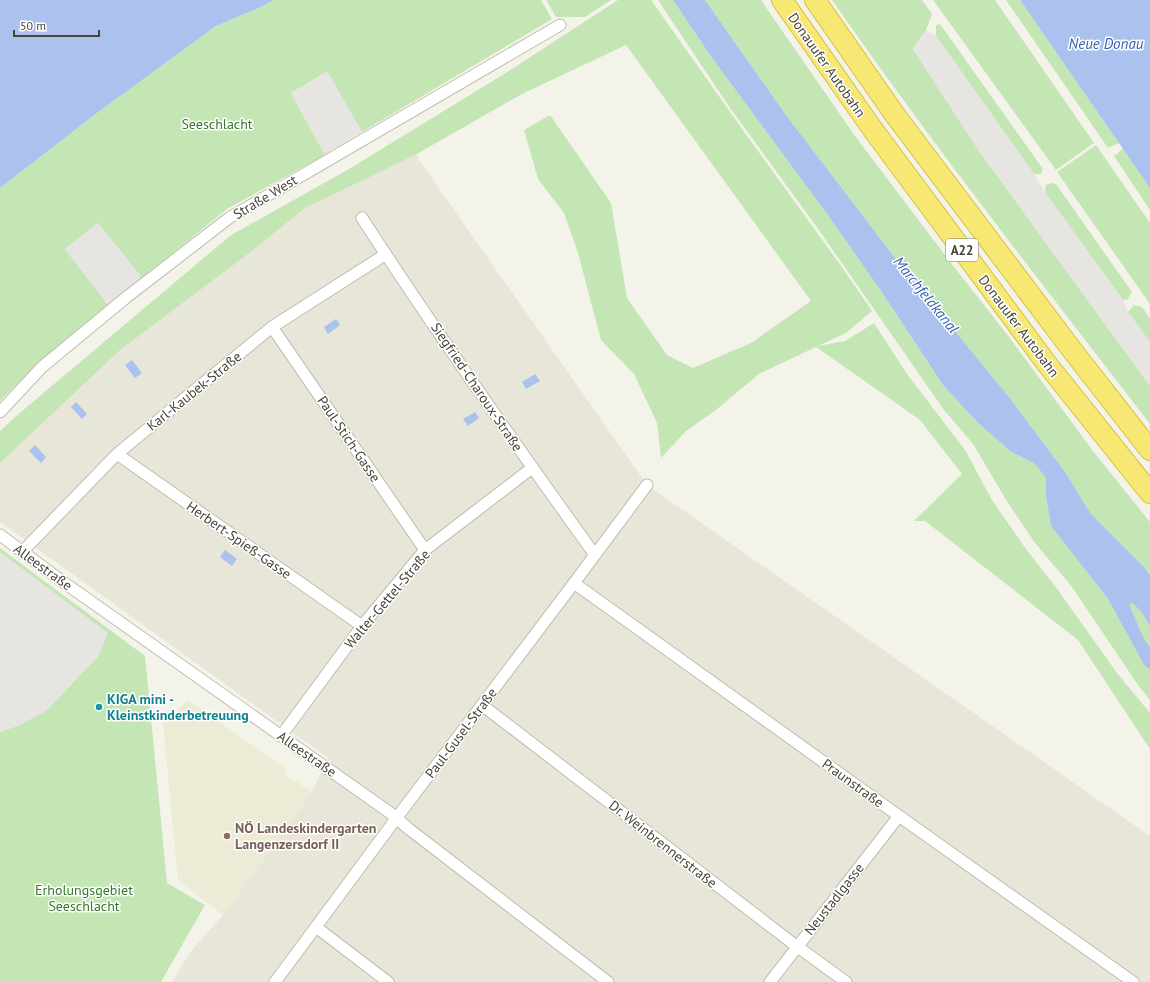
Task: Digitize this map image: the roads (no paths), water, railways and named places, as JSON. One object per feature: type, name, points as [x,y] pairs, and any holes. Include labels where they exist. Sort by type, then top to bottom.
[{"type":"highway","name":"Donauufer Autobahn","points":[[782,0],[871,127],[1033,345],[1150,493]]},
{"type":"highway","name":"Donauufer Autobahn","points":[[815,0],[895,115],[1067,344],[1150,450]]},
{"type":"street","name":"Straße West","points":[[0,412],[42,367],[128,296],[229,218],[348,147],[560,25]]},
{"type":"street","name":"Siegfried-Charoux-Straße","points":[[362,218],[532,468],[595,555]]},
{"type":"street","name":"Karl-Kaubek-Straße","points":[[22,552],[117,454],[272,327],[386,254]]},
{"type":"street","name":"Paul-Stich-Gasse","points":[[272,327],[425,550]]},
{"type":"street","name":"Herbert-Spieß-Gasse","points":[[117,454],[362,626]]},
{"type":"street","name":"Walter-Gettel-Straße","points":[[281,736],[362,626],[425,550],[532,468]]},
{"type":"street","name":"Paul-Gusel-Straße","points":[[275,982],[396,818],[647,485]]},
{"type":"street","name":"Alleestraße","points":[[0,535],[396,818],[608,982]]},
{"type":"street","name":"Praunstraße","points":[[574,583],[1133,982]]},
{"type":"street","name":"Dr. Weinbrennerstraße","points":[[482,705],[797,947],[846,982]]},
{"type":"street","name":"Neustadlgasse","points":[[770,982],[899,816]]},
{"type":"street","points":[[316,927],[388,982]]},
{"type":"water","points":[[0,0],[274,0],[216,26],[97,113],[0,188]]},
{"type":"water","name":"Marchfeldkanal","points":[[673,0],[705,0],[786,115],[895,258],[1009,397],[1065,472],[1091,514],[1143,566],[1150,575],[1150,626],[1142,613],[1133,603],[1129,604],[1144,639],[1150,647],[1150,670],[1144,665],[1108,599],[1051,526],[1046,497],[1046,478],[1035,464],[1010,451],[977,422],[943,385],[881,291],[827,214],[712,58]]},
{"type":"water","name":"Neue Donau","points":[[1020,0],[1150,0],[1150,188]]},
{"type":"water","points":[[336,319],[340,325],[328,334],[324,327]]},
{"type":"water","points":[[132,360],[142,373],[135,378],[125,365]]},
{"type":"water","points":[[535,374],[540,381],[526,389],[522,382]]},
{"type":"water","points":[[76,402],[87,414],[82,419],[71,407]]},
{"type":"water","points":[[475,412],[479,418],[468,426],[463,419]]},
{"type":"water","points":[[35,445],[46,457],[41,463],[29,451]]},
{"type":"water","points":[[225,550],[237,559],[232,566],[220,557]]},
{"type":"place","name":"KIGA mini - Kleinstkinderbetreuung","points":[[99,707]]},
{"type":"place","name":"NÖ Landeskindergarten Langenzersdorf II","points":[[227,836]]},
{"type":"park label","name":"Seeschlacht","points":[[217,124]]},
{"type":"park label","name":"Erholungsgebiet Seeschlacht","points":[[84,898]]}]
